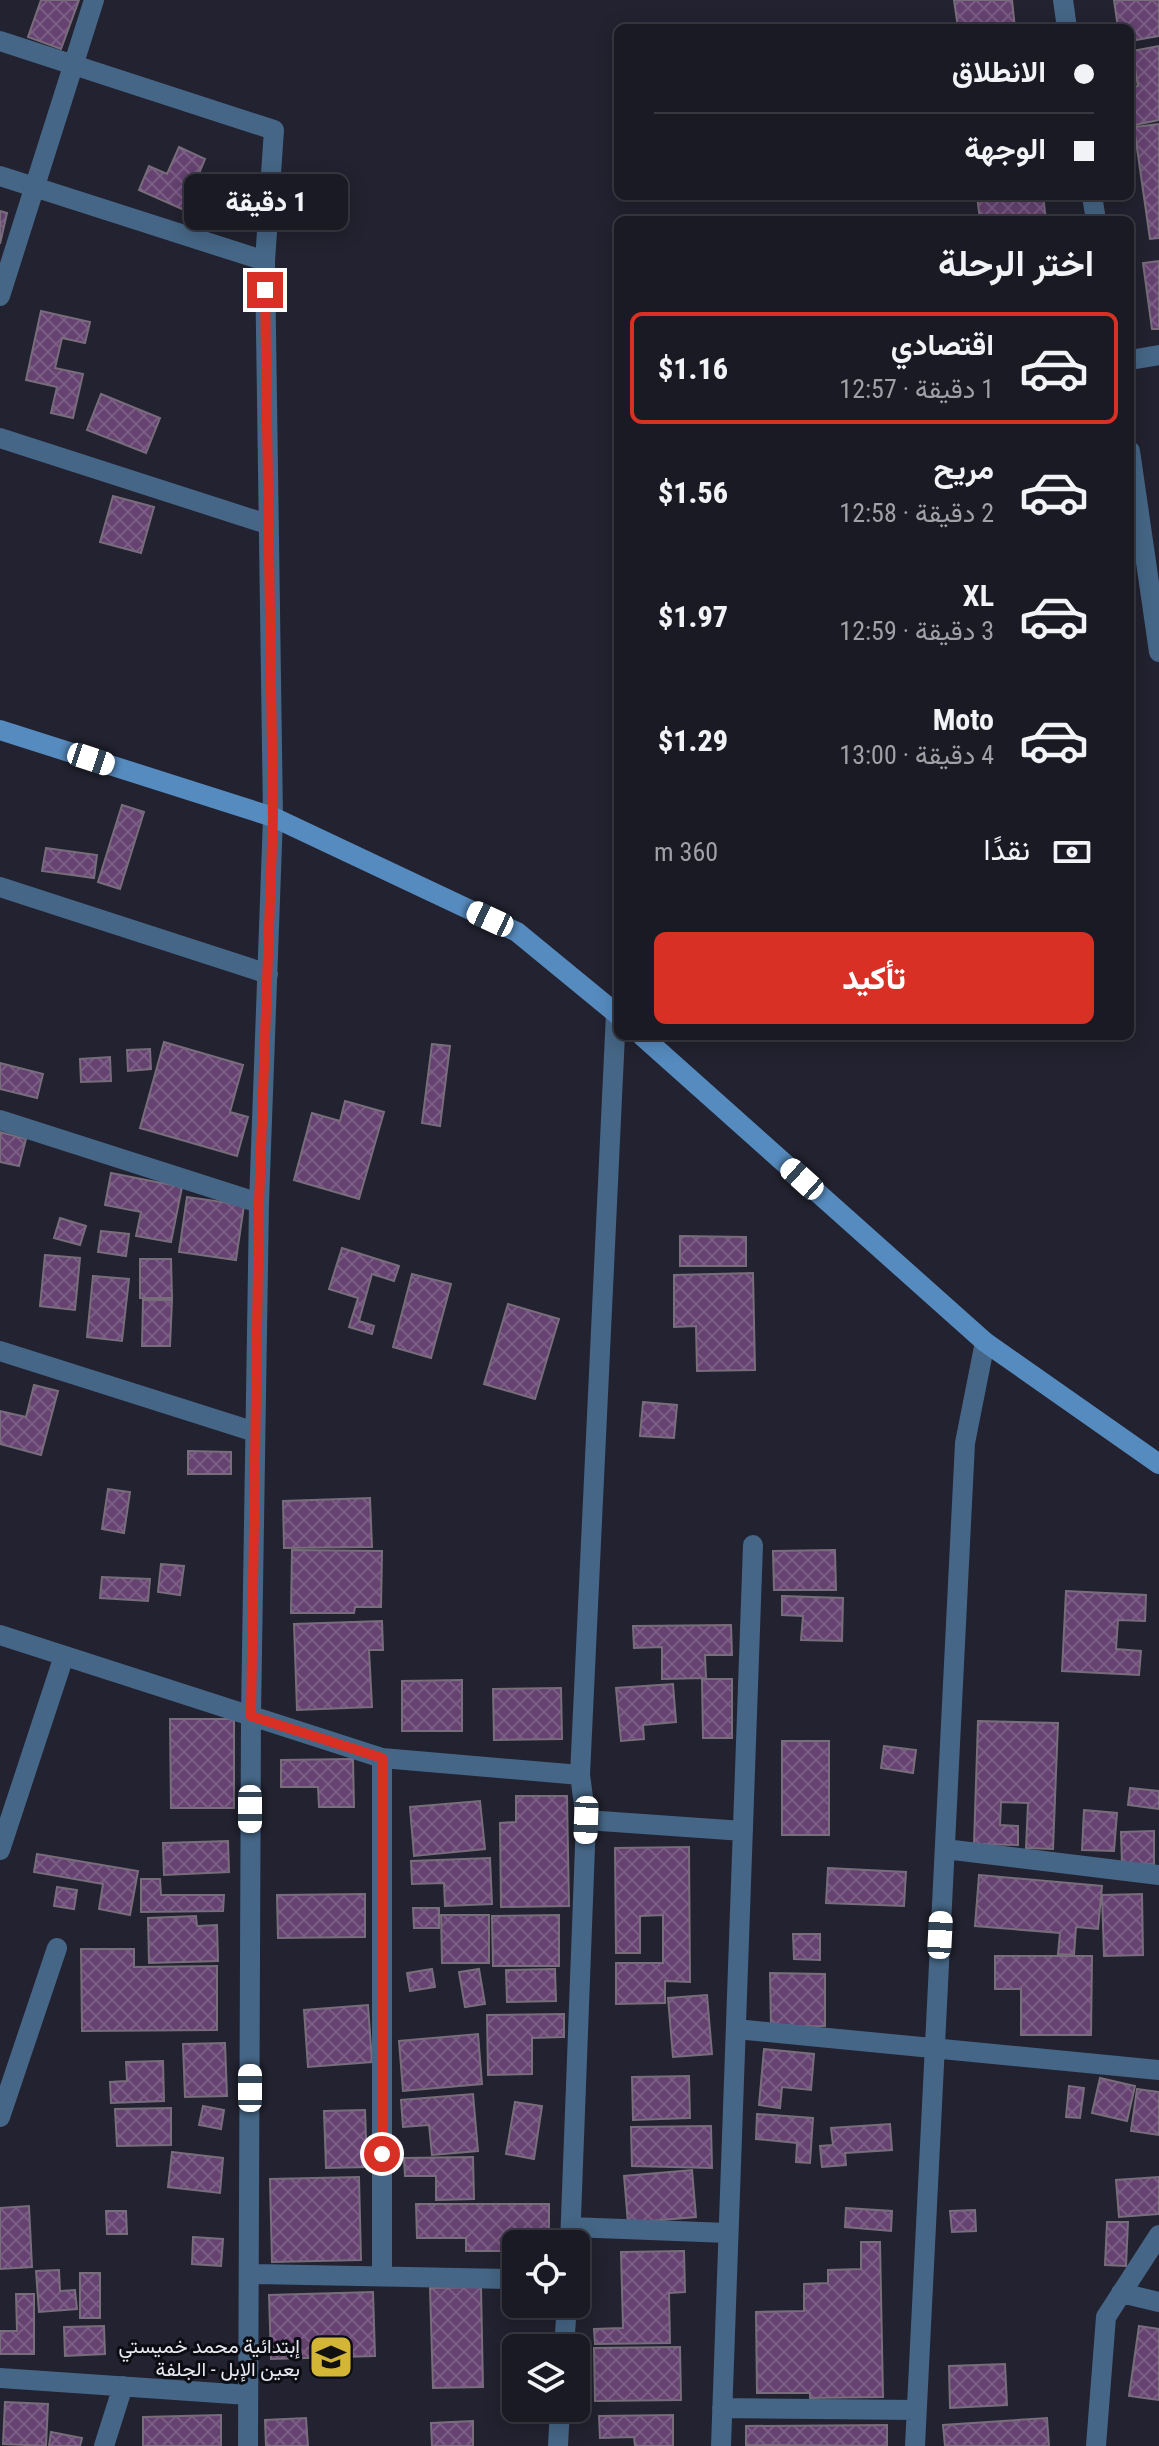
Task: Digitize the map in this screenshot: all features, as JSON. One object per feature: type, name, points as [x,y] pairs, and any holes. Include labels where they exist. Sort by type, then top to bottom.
[{"type":"street","points":[[0,296],[94,0]]},
{"type":"street","points":[[1063,0],[1066,24]]},
{"type":"street","points":[[0,41],[274,130],[265,261],[273,817],[259,1203],[255,1432],[248,2446]]},
{"type":"street","points":[[0,176],[265,261]]},
{"type":"street","points":[[1134,359],[1159,355]]},
{"type":"street","points":[[0,438],[267,524]]},
{"type":"street","points":[[1134,479],[1159,652]]},
{"type":"street","points":[[0,730],[273,817],[517,932],[614,1012]]},
{"type":"street","points":[[0,887],[268,974]]},
{"type":"street","points":[[570,2230],[586,1820],[580,1775],[616,1040]]},
{"type":"street","points":[[646,1040],[985,1342],[1159,1464]]},
{"type":"street","points":[[0,1120],[259,1203]]},
{"type":"street","points":[[915,2446],[965,1443],[985,1342]]},
{"type":"street","points":[[0,1351],[255,1432]]},
{"type":"street","points":[[721,2446],[753,1545]]},
{"type":"street","points":[[0,1635],[382,1758],[580,1775]]},
{"type":"street","points":[[0,1850],[64,1656]]},
{"type":"street","points":[[382,1758],[382,2276]]},
{"type":"street","points":[[586,1820],[743,1831]]},
{"type":"street","points":[[945,1849],[1159,1875]]},
{"type":"street","points":[[0,2117],[57,1948]]},
{"type":"street","points":[[736,2029],[1159,2070]]},
{"type":"street","points":[[590,2235],[728,2233]]},
{"type":"street","points":[[1096,2446],[1106,2317],[1159,2235]]},
{"type":"street","points":[[249,2274],[502,2279]]},
{"type":"street","points":[[1121,2293],[1159,2302]]},
{"type":"street","points":[[0,2378],[248,2395]]},
{"type":"street","points":[[104,2446],[123,2386]]},
{"type":"street","points":[[722,2408],[917,2410]]},
{"type":"street","points":[[558,2446],[559,2422]]},
{"type":"building","points":[[41,0],[79,0],[61,49],[28,37]]},
{"type":"building","points":[[954,0],[1012,0],[1015,24],[957,24]]},
{"type":"building","points":[[1114,0],[1159,0],[1159,36],[1134,40],[1134,24],[1117,24]]},
{"type":"building","points":[[1159,46],[1159,120],[1134,125],[1134,87],[1138,86],[1134,51]]},
{"type":"building","points":[[1159,124],[1159,238],[1150,239],[1134,127]]},
{"type":"building","points":[[179,147],[205,159],[184,210],[139,190],[149,166],[167,174]]},
{"type":"building","points":[[978,200],[1044,200],[1046,216],[980,216]]},
{"type":"building","points":[[0,211],[7,213],[0,244]]},
{"type":"building","points":[[1159,261],[1159,329],[1152,329],[1143,263]]},
{"type":"building","points":[[41,311],[90,322],[85,343],[62,338],[55,368],[83,374],[73,418],[51,413],[57,387],[26,380]]},
{"type":"building","points":[[101,394],[160,418],[146,453],[87,430]]},
{"type":"building","points":[[113,496],[154,507],[141,553],[100,542]]},
{"type":"building","points":[[122,805],[144,812],[120,889],[98,882]]},
{"type":"building","points":[[46,848],[97,855],[94,878],[42,871]]},
{"type":"building","points":[[164,1042],[243,1065],[230,1112],[248,1117],[237,1156],[140,1128]]},
{"type":"building","points":[[432,1044],[450,1046],[440,1126],[422,1123]]},
{"type":"building","points":[[150,1049],[151,1069],[128,1071],[127,1050]]},
{"type":"building","points":[[110,1057],[111,1081],[81,1082],[80,1059]]},
{"type":"building","points":[[0,1063],[43,1074],[37,1098],[0,1089]]},
{"type":"building","points":[[345,1101],[384,1112],[359,1199],[294,1180],[312,1113],[340,1121]]},
{"type":"building","points":[[0,1132],[26,1139],[19,1166],[0,1162]]},
{"type":"building","points":[[111,1173],[182,1187],[171,1242],[136,1236],[141,1212],[105,1205]]},
{"type":"building","points":[[187,1197],[244,1205],[236,1260],[179,1252]]},
{"type":"building","points":[[60,1218],[86,1226],[80,1245],[54,1238]]},
{"type":"building","points":[[101,1231],[129,1234],[126,1256],[98,1252]]},
{"type":"building","points":[[680,1236],[746,1237],[746,1266],[680,1266]]},
{"type":"building","points":[[342,1248],[399,1266],[394,1281],[372,1274],[359,1321],[374,1326],[372,1334],[349,1327],[358,1298],[329,1289]]},
{"type":"building","points":[[45,1255],[80,1258],[75,1310],[40,1306]]},
{"type":"building","points":[[140,1259],[171,1259],[172,1298],[140,1298]]},
{"type":"building","points":[[753,1273],[755,1370],[697,1371],[696,1326],[674,1327],[674,1275]]},
{"type":"building","points":[[412,1274],[451,1284],[431,1358],[393,1347]]},
{"type":"building","points":[[93,1276],[129,1279],[122,1341],[87,1337]]},
{"type":"building","points":[[143,1300],[172,1300],[170,1346],[142,1346]]},
{"type":"building","points":[[508,1304],[559,1319],[535,1399],[484,1384]]},
{"type":"building","points":[[34,1385],[58,1391],[41,1455],[0,1444],[0,1411],[26,1417]]},
{"type":"building","points":[[643,1402],[677,1405],[674,1438],[640,1436]]},
{"type":"building","points":[[188,1451],[231,1452],[231,1474],[188,1474]]},
{"type":"building","points":[[108,1489],[130,1492],[124,1533],[102,1529]]},
{"type":"building","points":[[370,1498],[372,1547],[284,1548],[283,1501]]},
{"type":"building","points":[[292,1550],[382,1551],[381,1607],[355,1607],[354,1613],[291,1613]]},
{"type":"building","points":[[835,1550],[836,1590],[774,1590],[773,1551]]},
{"type":"building","points":[[161,1564],[184,1566],[180,1595],[158,1592]]},
{"type":"building","points":[[102,1577],[150,1579],[148,1601],[100,1598]]},
{"type":"building","points":[[1066,1591],[1146,1595],[1145,1621],[1118,1620],[1116,1649],[1141,1651],[1139,1675],[1062,1671]]},
{"type":"building","points":[[782,1596],[843,1598],[842,1641],[801,1640],[803,1616],[782,1615]]},
{"type":"building","points":[[382,1621],[383,1650],[369,1650],[372,1707],[297,1710],[294,1624]]},
{"type":"building","points":[[731,1625],[732,1655],[705,1655],[706,1678],[662,1679],[662,1647],[634,1648],[633,1626]]},
{"type":"building","points":[[702,1679],[732,1679],[732,1738],[703,1738]]},
{"type":"building","points":[[462,1680],[462,1731],[402,1731],[402,1681]]},
{"type":"building","points":[[673,1684],[676,1722],[643,1725],[644,1739],[621,1741],[616,1688]]},
{"type":"building","points":[[561,1688],[562,1739],[494,1740],[493,1689]]},
{"type":"building","points":[[170,1719],[234,1719],[234,1808],[171,1808]]},
{"type":"building","points":[[978,1721],[1058,1723],[1053,1849],[1026,1848],[1028,1803],[1001,1802],[1000,1825],[1018,1826],[1018,1845],[974,1844]]},
{"type":"building","points":[[782,1741],[829,1741],[829,1835],[782,1835]]},
{"type":"building","points":[[884,1746],[916,1750],[913,1773],[881,1768]]},
{"type":"building","points":[[353,1759],[354,1807],[319,1807],[318,1787],[281,1787],[281,1760]]},
{"type":"building","points":[[1130,1788],[1159,1791],[1159,1809],[1128,1805]]},
{"type":"building","points":[[516,1796],[567,1796],[569,1906],[501,1907],[500,1823],[516,1822]]},
{"type":"building","points":[[480,1801],[485,1849],[414,1856],[410,1807]]},
{"type":"building","points":[[1084,1810],[1117,1813],[1114,1851],[1082,1850]]},
{"type":"building","points":[[1154,1831],[1154,1864],[1122,1865],[1121,1832]]},
{"type":"building","points":[[228,1841],[229,1872],[164,1875],[163,1843]]},
{"type":"building","points":[[689,1847],[690,1982],[665,1981],[665,2003],[616,2004],[616,1963],[663,1963],[663,1915],[640,1916],[640,1953],[616,1953],[615,1848]]},
{"type":"building","points":[[37,1854],[138,1871],[130,1915],[99,1909],[103,1884],[34,1872]]},
{"type":"building","points":[[490,1858],[492,1904],[445,1906],[444,1883],[412,1884],[411,1861]]},
{"type":"building","points":[[828,1868],[906,1872],[904,1906],[826,1903]]},
{"type":"building","points":[[979,1875],[1102,1886],[1098,1929],[1076,1927],[1074,1955],[1058,1954],[1060,1933],[975,1926]]},
{"type":"building","points":[[141,1879],[160,1879],[161,1895],[224,1895],[223,1911],[141,1912]]},
{"type":"building","points":[[57,1887],[77,1890],[74,1909],[54,1906]]},
{"type":"building","points":[[365,1894],[365,1937],[278,1938],[277,1895]]},
{"type":"building","points":[[1142,1894],[1143,1955],[1104,1956],[1102,1895]]},
{"type":"building","points":[[413,1908],[439,1908],[439,1928],[414,1928]]},
{"type":"building","points":[[441,1915],[489,1915],[489,1963],[442,1963]]},
{"type":"building","points":[[559,1915],[559,1966],[493,1966],[492,1916]]},
{"type":"building","points":[[196,1916],[197,1926],[217,1925],[218,1961],[149,1963],[148,1918]]},
{"type":"building","points":[[793,1934],[820,1934],[820,1960],[794,1959]]},
{"type":"building","points":[[81,1949],[134,1949],[134,1967],[217,1966],[217,2030],[82,2031]]},
{"type":"building","points":[[995,1956],[1092,1956],[1091,2035],[1021,2035],[1021,1989],[995,1989]]},
{"type":"building","points":[[432,1969],[435,1987],[410,1991],[407,1973]]},
{"type":"building","points":[[479,1969],[485,2004],[465,2007],[459,1972]]},
{"type":"building","points":[[555,1969],[556,2001],[507,2002],[506,1970]]},
{"type":"building","points":[[770,1973],[825,1974],[825,2026],[771,2027]]},
{"type":"building","points":[[707,1995],[712,2054],[673,2057],[668,1998]]},
{"type":"building","points":[[368,2005],[372,2062],[308,2067],[304,2010]]},
{"type":"building","points":[[564,2014],[564,2037],[532,2038],[532,2074],[488,2075],[487,2015]]},
{"type":"building","points":[[478,2034],[482,2084],[403,2091],[399,2041]]},
{"type":"building","points":[[225,2043],[227,2096],[185,2097],[183,2044]]},
{"type":"building","points":[[764,2049],[814,2054],[811,2090],[782,2087],[780,2108],[759,2105]]},
{"type":"building","points":[[163,2061],[164,2101],[111,2103],[110,2082],[127,2081],[126,2062]]},
{"type":"building","points":[[689,2076],[690,2118],[633,2120],[632,2077]]},
{"type":"building","points":[[1100,2078],[1135,2086],[1127,2121],[1092,2113]]},
{"type":"building","points":[[1069,2086],[1084,2088],[1080,2118],[1066,2117]]},
{"type":"building","points":[[1137,2089],[1159,2092],[1159,2135],[1131,2131]]},
{"type":"building","points":[[473,2094],[478,2151],[432,2155],[429,2125],[403,2127],[401,2100]]},
{"type":"building","points":[[515,2102],[542,2106],[534,2159],[506,2154]]},
{"type":"building","points":[[203,2106],[224,2110],[221,2129],[199,2125]]},
{"type":"building","points":[[171,2108],[171,2145],[117,2146],[115,2109]]},
{"type":"building","points":[[365,2110],[367,2167],[326,2168],[324,2111]]},
{"type":"building","points":[[757,2114],[813,2118],[810,2163],[796,2162],[797,2143],[756,2139]]},
{"type":"building","points":[[890,2124],[892,2150],[845,2153],[846,2165],[822,2167],[820,2146],[833,2145],[831,2128]]},
{"type":"building","points":[[711,2126],[712,2168],[632,2166],[631,2127]]},
{"type":"building","points":[[172,2152],[223,2158],[220,2193],[168,2187]]},
{"type":"building","points":[[473,2157],[474,2199],[436,2200],[436,2176],[405,2176],[404,2158]]},
{"type":"building","points":[[692,2170],[696,2217],[628,2223],[624,2176]]},
{"type":"building","points":[[359,2177],[361,2260],[272,2262],[270,2179]]},
{"type":"building","points":[[1159,2177],[1159,2214],[1119,2217],[1116,2180]]},
{"type":"building","points":[[416,2204],[549,2204],[549,2230],[502,2230],[502,2251],[466,2251],[466,2238],[417,2238]]},
{"type":"building","points":[[29,2206],[32,2267],[0,2269],[0,2208]]},
{"type":"building","points":[[846,2208],[892,2211],[891,2231],[845,2227]]},
{"type":"building","points":[[975,2210],[976,2231],[952,2232],[950,2211]]},
{"type":"building","points":[[106,2211],[126,2211],[127,2234],[107,2234]]},
{"type":"building","points":[[1107,2222],[1128,2222],[1126,2266],[1105,2265]]},
{"type":"building","points":[[193,2237],[223,2239],[221,2266],[192,2264]]},
{"type":"building","points":[[861,2242],[880,2242],[883,2397],[810,2398],[810,2393],[757,2393],[756,2312],[804,2311],[804,2284],[828,2283],[828,2270],[861,2269]]},
{"type":"building","points":[[684,2251],[685,2292],[669,2293],[670,2343],[595,2344],[594,2329],[623,2328],[621,2252]]},
{"type":"building","points":[[59,2270],[60,2291],[75,2290],[77,2309],[39,2312],[36,2271]]},
{"type":"building","points":[[80,2273],[100,2273],[100,2318],[80,2318]]},
{"type":"building","points":[[481,2287],[483,2387],[433,2388],[430,2288]]},
{"type":"building","points":[[373,2292],[375,2356],[271,2359],[269,2295]]},
{"type":"building","points":[[16,2294],[34,2294],[34,2354],[0,2354],[0,2331],[17,2331]]},
{"type":"building","points":[[104,2326],[105,2354],[65,2356],[64,2327]]},
{"type":"building","points":[[1139,2326],[1159,2329],[1159,2400],[1129,2396]]},
{"type":"building","points":[[680,2347],[681,2400],[595,2401],[594,2348]]},
{"type":"building","points":[[1005,2364],[1007,2405],[950,2408],[949,2366]]},
{"type":"building","points":[[5,2402],[48,2404],[46,2446],[3,2444]]},
{"type":"building","points":[[221,2415],[221,2446],[143,2446],[143,2417]]},
{"type":"building","points":[[673,2415],[673,2446],[635,2446],[634,2437],[600,2438],[599,2416]]},
{"type":"building","points":[[306,2418],[308,2446],[266,2446],[265,2420]]},
{"type":"building","points":[[1047,2418],[1049,2446],[945,2446],[943,2425]]},
{"type":"building","points":[[473,2421],[473,2446],[432,2446],[431,2423]]},
{"type":"building","points":[[887,2425],[887,2446],[746,2445],[746,2426]]},
{"type":"building","points":[[51,2432],[82,2438],[80,2446],[49,2446]]},
{"type":"place","name":"إبتدائية محمد خميستي بعين الإبل - الجلفة","points":[[331,2357]]},
{"type":"route","points":[[265,290],[273,817],[259,1203],[251,1716],[382,1758],[382,2154]]}]
